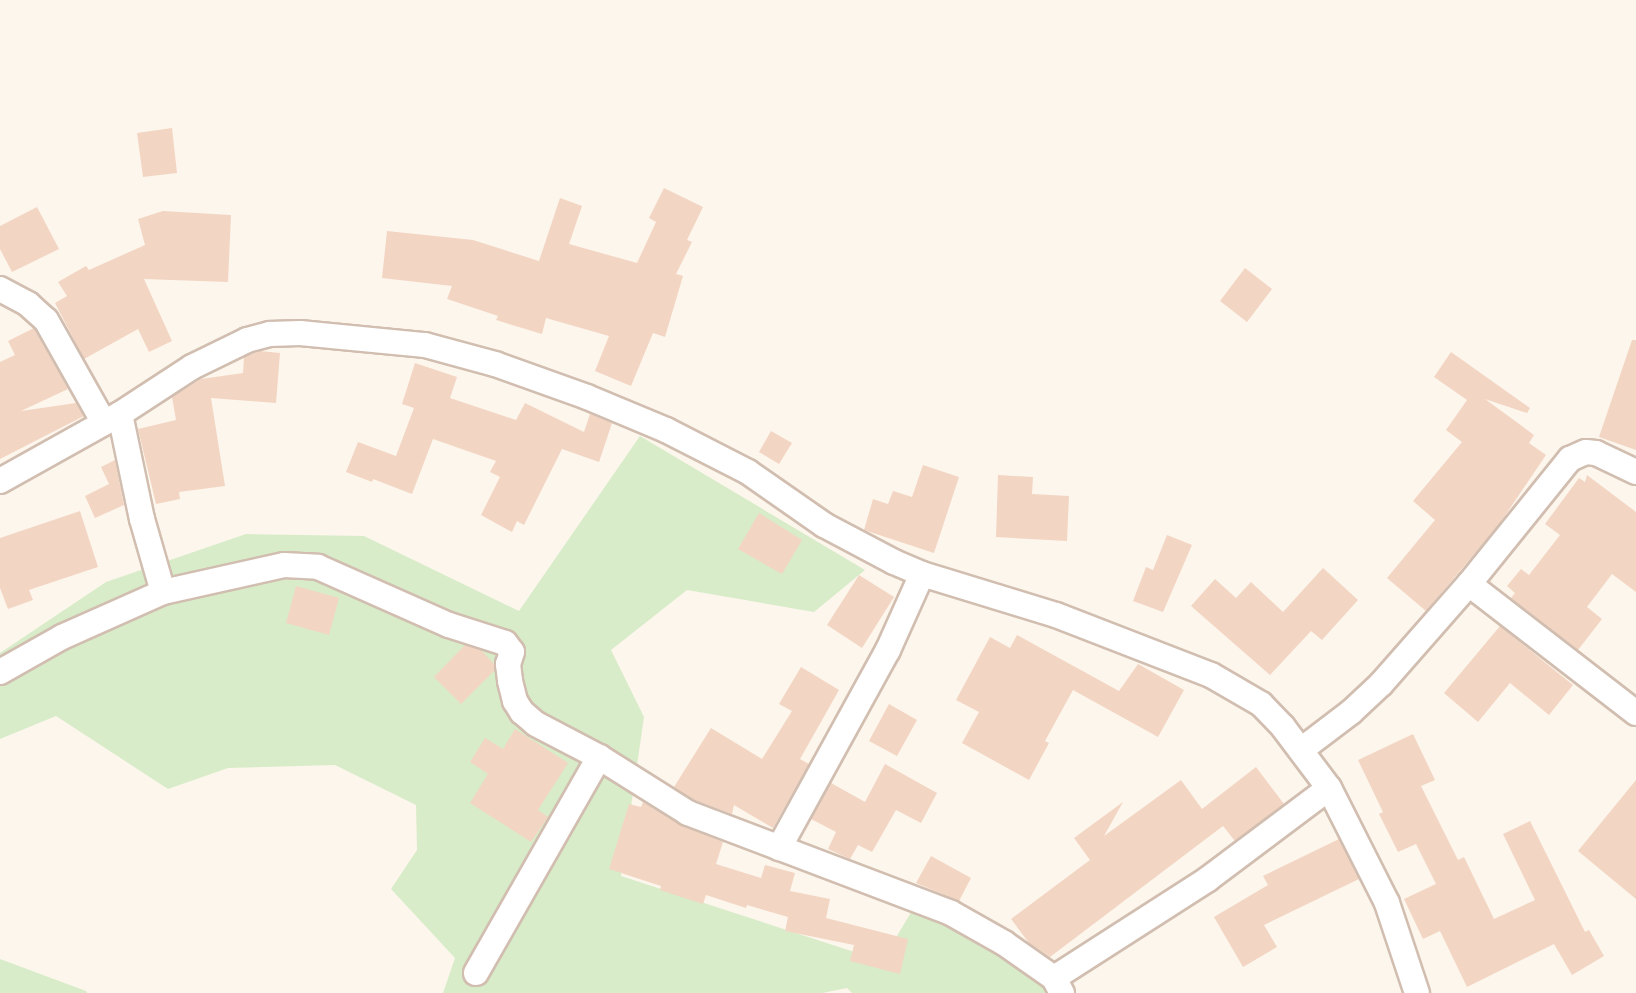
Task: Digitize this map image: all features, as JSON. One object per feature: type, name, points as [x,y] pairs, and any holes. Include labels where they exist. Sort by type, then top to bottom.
[{"type":"street","points":[[0,289],[28,304],[46,320],[112,419],[163,592]]},
{"type":"street","points":[[0,481],[112,419],[192,367],[259,337],[300,333],[425,345],[495,364],[587,397],[666,430],[748,472],[824,525],[921,574],[1056,615],[1211,675],[1261,705],[1283,727],[1329,788],[1387,903],[1417,993]]},
{"type":"street","points":[[1301,750],[1351,712],[1381,684],[1469,584],[1570,459],[1586,452],[1596,453],[1636,472]]},
{"type":"street","points":[[0,672],[62,637],[163,592],[284,565],[318,567],[449,625],[505,643],[512,652],[508,664],[510,681],[515,701],[522,712],[536,724],[598,757],[688,813],[951,913],[1004,943],[1058,985],[1208,879],[1329,788]]},
{"type":"street","points":[[779,848],[888,650],[921,574]]},
{"type":"street","points":[[1469,584],[1636,713]]},
{"type":"street","points":[[476,973],[598,757]]},
{"type":"green space","points":[[640,436],[865,570],[814,612],[687,590],[611,650],[644,717],[621,876],[882,961],[919,899],[1070,993],[852,993],[847,988],[822,993],[443,993],[455,958],[391,889],[417,850],[416,805],[335,765],[228,768],[168,789],[56,716],[0,739],[0,653],[106,582],[246,534],[364,536],[519,611]]},
{"type":"green space","points":[[0,959],[86,991],[87,993],[0,993]]},
{"type":"building","points":[[172,128],[177,173],[143,177],[137,133]]},
{"type":"building","points":[[664,188],[703,207],[687,240],[692,242],[676,274],[683,276],[665,337],[653,333],[631,386],[595,371],[609,336],[546,318],[542,334],[496,320],[498,316],[447,299],[452,286],[382,278],[387,231],[473,240],[539,261],[560,198],[582,206],[569,244],[637,263],[656,222],[649,218]]},
{"type":"building","points":[[37,207],[59,249],[12,272],[0,249],[0,226]]},
{"type":"building","points":[[163,211],[231,215],[228,282],[144,279],[172,341],[149,352],[138,329],[84,359],[55,303],[67,296],[58,282],[86,266],[89,270],[145,245],[138,219]]},
{"type":"building","points":[[1245,268],[1272,289],[1247,322],[1220,301]]},
{"type":"building","points":[[34,328],[68,389],[21,411],[76,403],[84,416],[0,459],[0,362],[15,355],[8,341]]},
{"type":"building","points":[[1632,340],[1636,340],[1636,450],[1599,437]]},
{"type":"building","points":[[260,351],[280,353],[276,403],[211,398],[225,486],[179,492],[180,499],[156,504],[138,429],[176,420],[172,397],[201,379],[243,373],[244,357]]},
{"type":"building","points":[[1451,352],[1530,408],[1527,413],[1485,399],[1534,435],[1529,443],[1546,455],[1498,526],[1426,611],[1387,578],[1435,520],[1413,501],[1462,442],[1446,430],[1467,400],[1434,377]]},
{"type":"building","points":[[415,363],[457,377],[450,398],[516,420],[525,403],[584,432],[590,414],[612,423],[599,462],[562,449],[524,525],[517,521],[512,532],[481,515],[500,477],[490,472],[496,461],[433,439],[412,494],[373,479],[372,482],[346,472],[358,442],[396,456],[414,408],[402,404]]},
{"type":"building","points":[[771,431],[792,443],[779,464],[759,452]]},
{"type":"building","points":[[115,460],[124,505],[95,518],[85,496],[109,484],[101,467]]},
{"type":"building","points":[[923,465],[959,477],[934,553],[864,530],[873,499],[888,504],[893,491],[912,497]]},
{"type":"building","points":[[998,475],[1033,477],[1032,494],[1069,496],[1067,541],[996,537]]},
{"type":"building","points":[[1587,475],[1636,512],[1636,592],[1612,574],[1587,607],[1602,619],[1578,650],[1511,598],[1515,593],[1507,586],[1521,569],[1529,575],[1560,535],[1545,524],[1579,478],[1585,482]]},
{"type":"building","points":[[80,511],[98,567],[29,590],[33,600],[8,609],[0,588],[0,538]]},
{"type":"building","points":[[759,513],[802,540],[782,574],[738,549]]},
{"type":"building","points":[[1167,535],[1192,545],[1163,612],[1133,601],[1146,567],[1153,570]]},
{"type":"building","points":[[1323,568],[1358,600],[1322,640],[1311,631],[1270,675],[1191,606],[1215,579],[1236,598],[1251,582],[1283,612]]},
{"type":"building","points":[[859,575],[894,597],[862,648],[827,625]]},
{"type":"building","points":[[296,586],[339,598],[329,635],[286,623]]},
{"type":"building","points":[[1500,626],[1573,685],[1549,715],[1510,683],[1478,722],[1444,693]]},
{"type":"building","points":[[1017,635],[1119,691],[1138,664],[1184,690],[1158,737],[1073,690],[1045,741],[1049,743],[1029,780],[962,743],[979,712],[956,700],[990,637],[1010,648]]},
{"type":"building","points":[[465,645],[481,650],[494,664],[494,671],[461,704],[434,677]]},
{"type":"building","points":[[801,667],[839,690],[800,759],[809,764],[773,828],[734,805],[732,814],[694,800],[674,787],[711,728],[762,759],[792,711],[779,704]]},
{"type":"building","points":[[889,704],[917,720],[897,756],[869,741]]},
{"type":"building","points":[[515,729],[568,763],[538,810],[548,817],[531,842],[470,803],[488,774],[470,762],[485,738],[503,749]]},
{"type":"building","points":[[1413,734],[1435,780],[1421,786],[1458,860],[1464,857],[1494,919],[1535,900],[1503,834],[1530,821],[1585,932],[1589,930],[1604,956],[1572,975],[1554,944],[1467,987],[1440,931],[1423,939],[1404,899],[1436,884],[1416,844],[1398,852],[1379,814],[1383,812],[1358,760]]},
{"type":"building","points":[[885,764],[937,793],[921,823],[896,810],[872,852],[858,845],[850,859],[828,849],[836,832],[811,819],[831,783],[865,802]]},
{"type":"building","points":[[1256,767],[1284,804],[1235,841],[1223,826],[1050,957],[1029,943],[1011,919],[1090,860],[1074,838],[1123,802],[1104,836],[1181,780],[1202,809]]},
{"type":"building","points":[[1636,780],[1636,899],[1578,851]]},
{"type":"building","points":[[643,802],[683,826],[723,842],[716,864],[761,878],[765,865],[795,873],[790,891],[830,899],[826,918],[908,939],[900,974],[850,961],[854,945],[785,931],[788,917],[747,905],[746,908],[706,895],[703,904],[660,890],[661,886],[609,869],[629,804],[641,807]]},
{"type":"building","points":[[1339,839],[1359,879],[1264,925],[1277,947],[1243,967],[1214,917],[1268,885],[1263,876]]},
{"type":"building","points":[[931,856],[971,878],[959,901],[916,883]]}]
